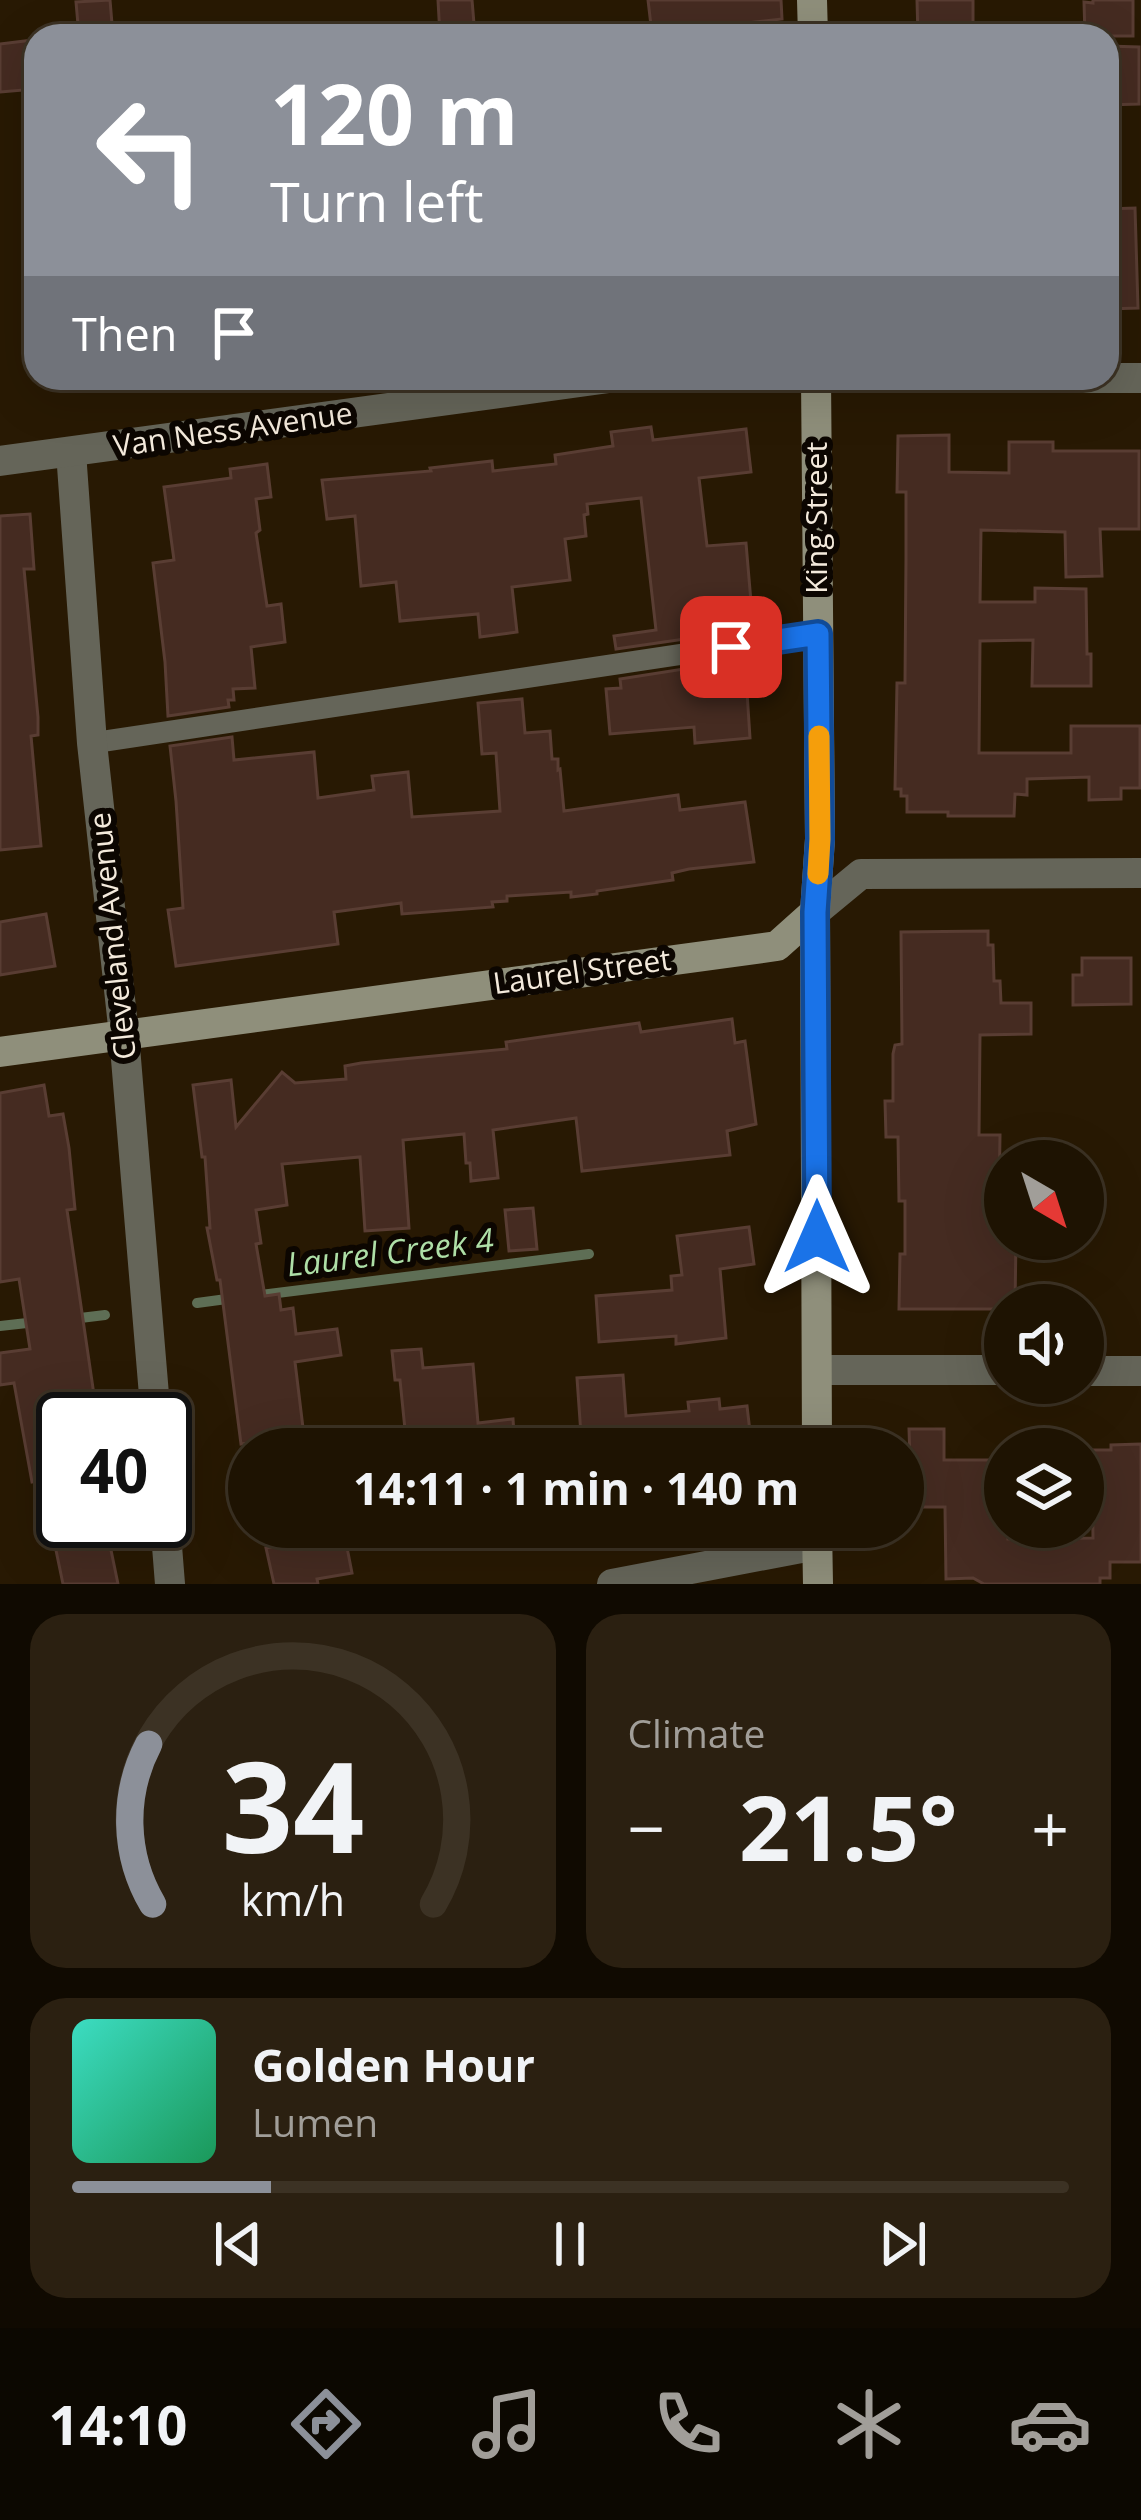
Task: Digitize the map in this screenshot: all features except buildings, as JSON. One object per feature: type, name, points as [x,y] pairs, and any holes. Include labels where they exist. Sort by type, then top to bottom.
[{"type":"street","name":"Van Ness Avenue","points":[[0,461],[522,390]]},
{"type":"street","name":"King Street","points":[[816,390],[817,1428]]},
{"type":"street","name":"Cleveland Avenue","points":[[70,452],[92,743],[124,1035],[154,1392]]},
{"type":"street","name":"Laurel Street","points":[[0,1052],[777,946],[861,874],[1141,873]]},
{"type":"street","points":[[818,1370],[984,1370]]},
{"type":"street","points":[[1104,1371],[1141,1371]]},
{"type":"street","points":[[167,1548],[170,1584]]},
{"type":"street","points":[[612,1584],[766,1548]]},
{"type":"street","points":[[817,1548],[818,1584]]},
{"type":"lane","points":[[92,743],[818,634]]},
{"type":"waterway","name":"Laurel Creek 4","points":[[253,1296],[589,1254]]},
{"type":"waterway","name":"Laurel Creek 4","points":[[197,1303],[234,1298]]},
{"type":"waterway","name":"Laurel Creek 4","points":[[72,1319],[105,1315]]},
{"type":"waterway","name":"Laurel Creek 4","points":[[0,1326],[36,1322]]},
{"type":"slow traffic","points":[[818,874],[819,736]]},
{"type":"route","points":[[731,647],[818,634],[817,1237]]}]
